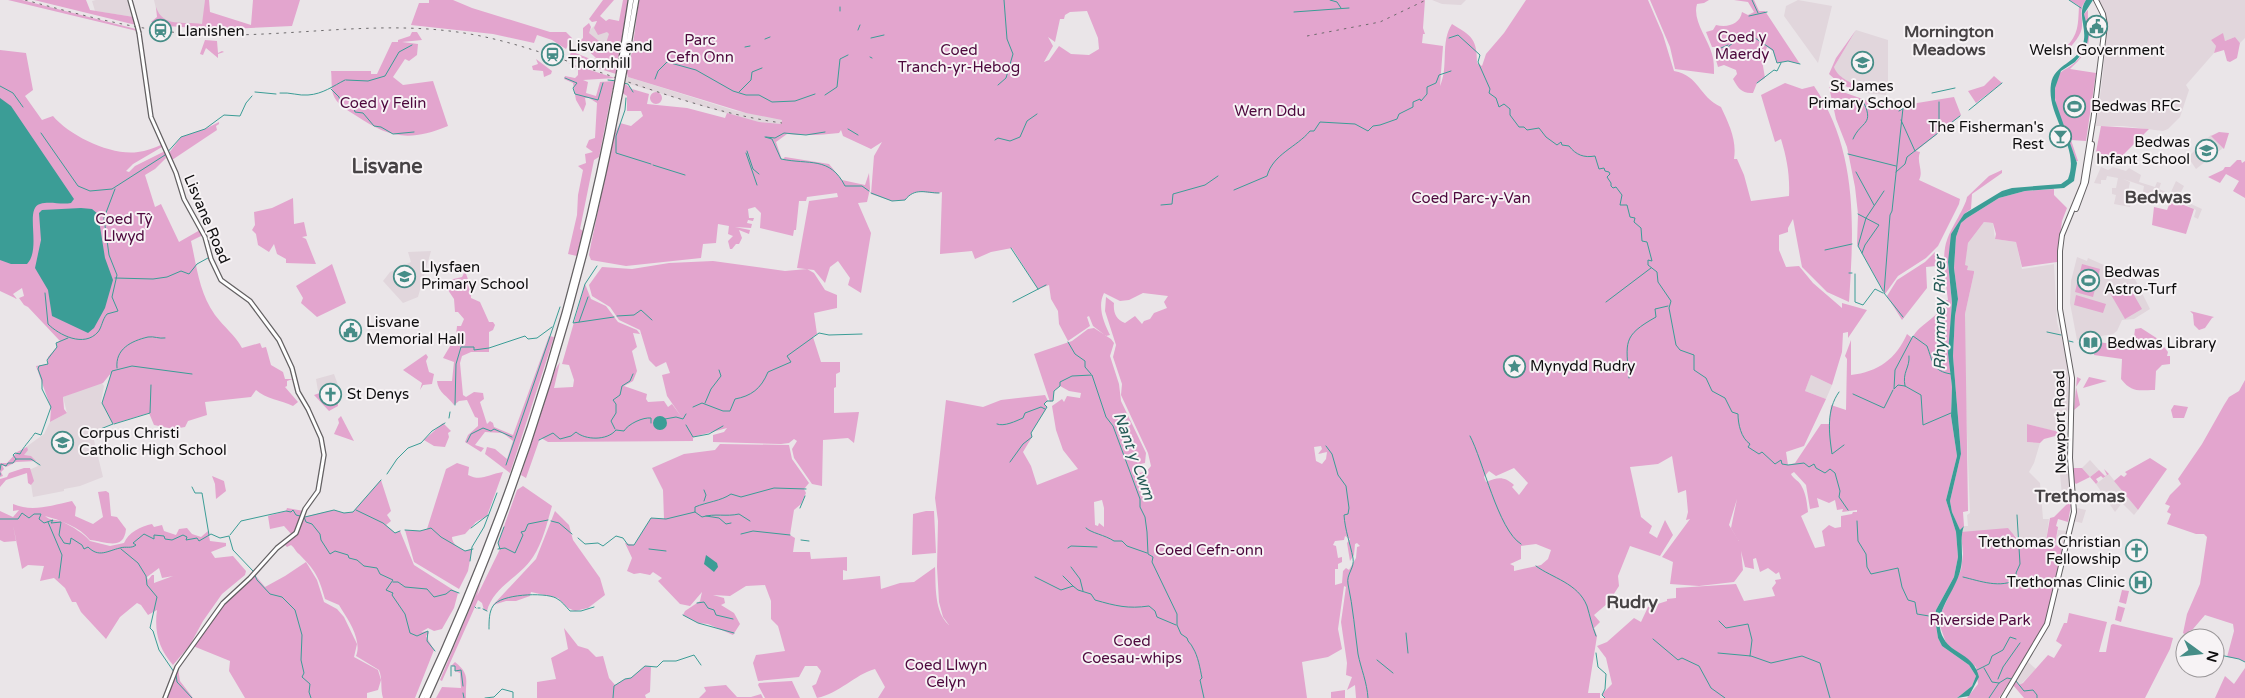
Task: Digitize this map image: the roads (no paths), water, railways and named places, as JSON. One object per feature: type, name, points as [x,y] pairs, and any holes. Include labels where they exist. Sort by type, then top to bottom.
[{"type":"highway","points":[[623,64],[631,0]]},
{"type":"highway","points":[[427,698],[465,611],[512,483],[582,268],[636,0]]},
{"type":"highway","points":[[422,698],[476,573],[512,483]]},
{"type":"main road","name":"Lisvane Road","points":[[130,0],[139,33],[150,114],[186,203],[206,237],[211,259],[221,280],[250,301],[279,340],[292,368],[298,392],[321,438],[324,455],[318,491],[302,517],[296,533],[277,548],[250,578],[223,603],[177,667],[165,698]]},
{"type":"main road","name":"Newport Road","points":[[2002,698],[2047,624],[2074,509],[2070,458],[2072,378],[2060,309],[2060,246],[2083,186],[2094,120],[2106,25],[2096,0]]},
{"type":"water","points":[[2086,0],[2093,0],[2084,14],[2089,33],[2086,49],[2075,62],[2061,71],[2055,88],[2055,100],[2077,163],[2074,181],[2064,188],[2025,191],[1999,198],[1961,223],[1956,237],[1954,268],[1958,299],[1955,316],[1953,356],[1961,454],[1950,501],[1952,512],[1960,530],[1964,526],[1959,576],[1945,603],[1940,621],[1940,630],[1944,639],[1952,648],[1973,663],[1979,677],[1969,696],[1957,698],[1972,686],[1976,676],[1969,665],[1942,646],[1938,638],[1935,619],[1936,610],[1954,577],[1958,557],[1956,532],[1946,500],[1957,456],[1951,416],[1952,387],[1948,353],[1952,303],[1948,262],[1951,234],[1964,214],[2002,191],[2012,188],[2061,184],[2068,179],[2071,167],[2070,155],[2053,108],[2051,84],[2057,72],[2076,55],[2083,44],[2082,11]]},
{"type":"water","points":[[0,98],[11,106],[74,199],[71,203],[44,203],[35,207],[33,213],[33,249],[27,264],[11,264],[0,260]]},
{"type":"water","points":[[92,209],[98,214],[105,258],[113,280],[105,308],[94,328],[88,333],[52,316],[48,290],[35,268],[41,240],[39,213],[42,210]]},
{"type":"water","points":[[660,416],[665,418],[667,423],[665,428],[660,430],[655,428],[653,423],[655,418]]},
{"type":"water","points":[[706,555],[717,563],[718,567],[714,572],[704,564]]},
{"type":"waterway","points":[[998,85],[1006,78],[1013,54],[1007,39],[1004,0]]},
{"type":"waterway","points":[[1330,0],[1337,2],[1341,8]]},
{"type":"waterway","points":[[1752,0],[1758,13]]},
{"type":"waterway","points":[[2069,0],[2081,8]]},
{"type":"waterway","points":[[1294,12],[1349,8]]},
{"type":"waterway","points":[[1749,16],[1767,12]]},
{"type":"waterway","points":[[858,30],[860,25]]},
{"type":"waterway","points":[[871,38],[884,35]]},
{"type":"waterway","points":[[1449,38],[1458,35],[1480,55],[1478,62],[1490,89],[1489,93],[1496,98],[1499,107],[1504,104],[1510,109],[1510,115],[1519,127],[1524,127],[1527,130],[1539,128],[1546,137],[1557,145],[1561,142],[1562,145],[1569,146],[1580,155],[1587,157],[1595,156],[1599,169],[1604,168],[1605,171],[1609,172],[1610,174],[1607,177],[1611,186],[1613,188],[1616,187],[1622,195],[1620,205],[1627,205],[1630,217],[1635,218],[1634,222],[1641,228],[1642,241],[1647,242],[1652,261],[1648,260],[1648,265],[1657,272],[1658,282],[1671,301],[1669,308],[1676,345],[1680,350],[1694,355],[1694,370],[1706,378],[1712,391],[1725,398],[1732,412],[1738,414],[1744,438],[1750,444],[1748,447],[1759,454],[1762,452],[1775,464],[1781,460],[1782,464],[1788,465],[1804,463],[1809,467],[1814,464],[1816,468],[1825,473],[1830,469],[1835,473],[1840,491],[1839,497],[1848,510]]},
{"type":"waterway","points":[[765,39],[770,37]]},
{"type":"waterway","points":[[1717,56],[1734,42],[1755,38],[1773,50],[1777,63],[1788,61],[1800,64]]},
{"type":"waterway","points":[[346,80],[368,81],[385,76],[399,52],[412,45]]},
{"type":"waterway","points":[[1721,48],[1728,45]]},
{"type":"waterway","points":[[745,47],[750,46]]},
{"type":"waterway","points":[[825,95],[837,87],[840,59],[848,55]]},
{"type":"waterway","points":[[655,79],[658,71],[667,62],[696,70],[733,91],[746,95],[759,95],[772,102],[795,101],[815,94]]},
{"type":"waterway","points":[[1757,83],[1774,70],[1777,71],[1781,63]]},
{"type":"waterway","points":[[739,92],[751,80],[752,72],[762,68]]},
{"type":"waterway","points":[[1234,190],[1267,176],[1274,162],[1310,131],[1314,131],[1320,122],[1355,124],[1368,131],[1373,126],[1397,119],[1399,114],[1413,107],[1413,102],[1420,99],[1421,101],[1427,94],[1427,87],[1436,83],[1439,75],[1451,71]]},
{"type":"waterway","points":[[565,78],[577,83],[573,88],[575,94],[598,100],[603,83]]},
{"type":"waterway","points":[[280,93],[313,94],[345,80]]},
{"type":"waterway","points":[[608,80],[617,81]]},
{"type":"waterway","points":[[623,83],[628,84],[633,92]]},
{"type":"waterway","points":[[1969,110],[2002,83]]},
{"type":"waterway","points":[[0,86],[13,93],[23,107]]},
{"type":"waterway","points":[[1932,93],[1955,88]]},
{"type":"waterway","points":[[331,89],[339,97],[341,104],[354,108],[355,112],[363,113],[374,126],[381,127],[393,134],[414,132]]},
{"type":"waterway","points":[[255,92],[276,94]]},
{"type":"waterway","points":[[41,133],[78,186],[90,191],[112,189],[165,155],[181,137],[205,129],[224,115],[240,116],[246,103],[252,96]]},
{"type":"waterway","points":[[626,98],[625,110],[616,136],[616,153],[651,164]]},
{"type":"waterway","points":[[1853,139],[1867,119],[1868,114],[1862,99]]},
{"type":"waterway","points":[[1939,102],[1939,133]]},
{"type":"waterway","points":[[1899,111],[1911,104]]},
{"type":"waterway","points":[[1903,108],[1892,211],[1890,215],[1884,293],[1903,317]]},
{"type":"waterway","points":[[995,140],[998,138],[1010,141],[1020,137],[1027,121],[1037,114]]},
{"type":"waterway","points":[[1896,172],[1905,164],[1907,157],[1960,116]]},
{"type":"waterway","points":[[1901,120],[1915,151]]},
{"type":"waterway","points":[[848,129],[858,135]]},
{"type":"waterway","points":[[766,137],[775,138],[784,133],[806,135],[825,132]]},
{"type":"waterway","points":[[765,137],[772,139],[781,159],[826,166],[839,176],[845,186],[862,186],[869,191]]},
{"type":"waterway","points":[[747,151],[753,169],[759,174]]},
{"type":"waterway","points":[[746,153],[757,185]]},
{"type":"waterway","points":[[1848,154],[1896,166]]},
{"type":"waterway","points":[[653,165],[685,175]]},
{"type":"waterway","points":[[1856,172],[1874,205]]},
{"type":"waterway","points":[[1161,205],[1172,204],[1173,194],[1205,185],[1218,176]]},
{"type":"waterway","points":[[45,293],[48,324],[58,332],[72,338],[86,339],[92,337],[98,332],[107,314],[118,311],[112,297],[117,275],[109,255],[104,218],[115,189]]},
{"type":"waterway","points":[[1883,291],[1858,246],[1866,218],[1884,191]]},
{"type":"waterway","points":[[871,193],[892,201],[905,200],[917,192],[939,193]]},
{"type":"waterway","points":[[1858,214],[1879,225],[1865,245],[1862,253]]},
{"type":"waterway","points":[[1825,250],[1852,244]]},
{"type":"waterway","points":[[1011,248],[1038,289]]},
{"type":"waterway","points":[[115,278],[153,279],[167,277],[181,271],[189,274],[197,264],[208,258]]},
{"type":"waterway","points":[[597,266],[585,284],[573,323],[614,317]]},
{"type":"waterway","points":[[1606,302],[1651,268]]},
{"type":"waterway","points":[[1855,274],[1855,302],[1863,305],[1875,289],[1883,293]]},
{"type":"waterway","points":[[1013,302],[1046,285]]},
{"type":"waterway","points":[[579,322],[588,297]]},
{"type":"waterway","points":[[1629,378],[1627,348],[1632,335],[1637,329],[1656,317],[1655,309],[1668,306]]},
{"type":"waterway","points":[[506,465],[560,307]]},
{"type":"waterway","points":[[617,316],[634,315],[641,310],[652,320]]},
{"type":"waterway","points":[[455,405],[456,364],[461,347],[474,347],[474,350],[489,348],[525,336],[528,339],[537,338],[552,327]]},
{"type":"waterway","points":[[2047,332],[2061,335]]},
{"type":"waterway","points":[[693,407],[702,403],[723,411],[730,411],[735,399],[755,391],[768,372],[791,362],[787,356],[819,333],[829,335],[862,334]]},
{"type":"waterway","name":"Rhymney River","points":[[1951,374],[1940,371],[1934,365],[1927,346],[1913,336],[1895,370],[1894,389],[1898,385],[1905,386],[1921,395],[1923,425],[1951,413]]},
{"type":"waterway","points":[[117,368],[117,361],[125,347],[148,337],[165,338]]},
{"type":"waterway","points":[[16,459],[13,455],[15,453],[20,454],[35,433],[41,435],[51,407],[42,389],[39,366],[48,364],[47,360],[57,347],[56,343],[68,338]]},
{"type":"waterway","points":[[2069,341],[2073,342]]},
{"type":"waterway","points":[[1068,342],[1075,354],[1085,361],[1085,367],[1091,374]]},
{"type":"waterway","points":[[1905,386],[1904,377],[1909,356]]},
{"type":"waterway","points":[[93,432],[113,424],[102,403],[112,371],[132,366],[192,374]]},
{"type":"waterway","points":[[705,403],[711,389],[721,376],[719,370]]},
{"type":"waterway","points":[[615,429],[611,421],[616,413],[616,404],[613,400],[620,395],[622,386],[630,381],[633,374]]},
{"type":"waterway","name":"Nant y Cwm","points":[[1010,462],[1023,444],[1032,437],[1031,433],[1047,407],[1044,404],[1047,401],[1053,401],[1054,391],[1060,386],[1060,382],[1072,376],[1092,375],[1106,417],[1113,426],[1140,499],[1140,507],[1145,517],[1148,554],[1153,557],[1152,562],[1177,614],[1177,625],[1181,634],[1187,638],[1199,662],[1204,698]]},
{"type":"waterway","points":[[114,424],[150,413],[151,385]]},
{"type":"waterway","points":[[1853,394],[1884,408],[1893,390]]},
{"type":"waterway","points":[[1839,392],[1830,414],[1829,430],[1832,454],[1844,445]]},
{"type":"waterway","points":[[997,424],[1003,425],[1023,418],[1025,413],[1041,407],[1045,409]]},
{"type":"waterway","points":[[449,418],[450,412]]},
{"type":"waterway","points":[[665,419],[676,417],[683,419],[686,414]]},
{"type":"waterway","points":[[539,440],[553,433],[560,439],[571,436],[576,432],[585,437],[602,438],[616,430],[624,431],[640,420],[651,418],[651,423]]},
{"type":"waterway","points":[[387,474],[397,459],[408,448],[421,443],[432,431],[445,423]]},
{"type":"waterway","points":[[686,425],[693,437],[709,434],[723,426]]},
{"type":"waterway","points":[[467,442],[471,434],[483,428],[491,431],[494,429],[512,437]]},
{"type":"waterway","points":[[1470,436],[1505,525],[1521,544]]},
{"type":"waterway","points":[[1326,446],[1332,454],[1338,475],[1346,486],[1349,508],[1348,514],[1344,515],[1345,526],[1353,562],[1348,577],[1348,584],[1358,654],[1368,698]]},
{"type":"waterway","points":[[0,470],[1,464],[6,466],[8,463],[13,463],[16,459],[31,459],[40,465]]},
{"type":"waterway","points":[[305,517],[334,510],[344,513],[353,512],[381,480]]},
{"type":"waterway","points":[[192,487],[195,493],[202,493],[209,535]]},
{"type":"waterway","points":[[578,538],[585,544],[598,543],[603,546],[616,536],[623,538],[628,545],[634,545],[651,518],[666,519],[695,512],[695,507],[731,494],[741,497],[774,488],[806,489]]},
{"type":"waterway","points":[[704,490],[706,495],[704,501]]},
{"type":"waterway","points":[[470,561],[472,547],[484,527],[497,493]]},
{"type":"waterway","points":[[800,508],[805,496]]},
{"type":"waterway","points":[[230,535],[241,521],[286,511],[291,512],[293,510],[296,515],[304,517],[306,522],[312,524],[320,534],[321,540],[330,554],[335,551],[348,555],[349,558],[357,560],[364,566],[377,568],[380,574],[393,580],[386,590],[393,593],[392,595],[405,614],[410,633],[417,636],[428,631],[427,641],[435,651]]},
{"type":"waterway","points":[[356,510],[383,523],[395,533],[400,531]]},
{"type":"waterway","points":[[695,512],[702,517],[739,514],[750,521]]},
{"type":"waterway","points":[[0,519],[18,519],[22,513],[29,518],[34,514],[41,514],[39,519],[44,523],[53,520],[51,523],[61,522],[59,535],[64,543],[70,544],[71,538],[82,545],[84,549],[88,547],[100,553],[134,546],[136,545],[133,543],[144,534],[154,539],[154,535],[164,536],[165,539],[172,540],[183,535],[187,537],[186,540],[197,538],[199,541],[211,534],[220,538],[229,536],[233,550],[253,571],[257,580],[270,594],[282,597],[295,610],[302,635],[301,660],[304,673],[302,677],[310,684],[309,692],[311,698]]},
{"type":"waterway","points":[[471,528],[488,515]]},
{"type":"waterway","points":[[1963,577],[1997,584],[2017,579],[2016,573],[2020,564],[2017,515]]},
{"type":"waterway","points":[[706,516],[719,518],[726,524],[731,523]]},
{"type":"waterway","points":[[498,549],[505,548],[515,553],[523,535],[521,532],[525,531],[528,524],[548,520]]},
{"type":"waterway","points":[[551,521],[559,523],[572,534]]},
{"type":"waterway","points":[[1857,521],[1858,541],[1866,554],[1867,567],[1871,574],[1898,568],[1902,587],[1908,600],[1915,602],[1917,614],[1929,616],[1935,622]]},
{"type":"waterway","points":[[48,522],[62,555],[59,578]]},
{"type":"waterway","points":[[500,549],[498,543],[504,527]]},
{"type":"waterway","points":[[405,530],[420,531],[431,528],[441,537],[465,551],[473,549]]},
{"type":"waterway","points":[[1086,528],[1114,541],[1122,541],[1127,546],[1147,553]]},
{"type":"waterway","points":[[741,534],[753,531],[790,535]]},
{"type":"waterway","points":[[801,540],[809,541]]},
{"type":"waterway","points":[[1068,548],[1071,546],[1097,547]]},
{"type":"waterway","points":[[121,549],[138,563],[146,576],[147,585],[157,597],[150,628],[153,631],[159,650],[174,672]]},
{"type":"waterway","points":[[649,549],[666,551]]},
{"type":"waterway","points":[[1536,566],[1571,586],[1583,598],[1596,636]]},
{"type":"waterway","points":[[1071,567],[1080,579],[1083,591]]},
{"type":"waterway","points":[[1063,576],[1074,587]]},
{"type":"waterway","points":[[1035,577],[1061,590],[1073,586],[1078,590],[1091,594],[1095,600],[1109,604],[1128,607],[1149,606],[1155,611],[1157,617],[1176,625]]},
{"type":"waterway","points":[[393,582],[398,582],[405,587],[427,589],[434,597],[446,594],[451,590],[459,593]]},
{"type":"waterway","points":[[489,629],[490,614],[493,606],[497,602],[513,597],[523,595],[550,596],[556,598],[570,611],[581,611],[594,607]]},
{"type":"waterway","points":[[697,603],[704,602],[708,608],[714,610],[716,615],[733,619]]},
{"type":"waterway","points":[[483,609],[487,611]]},
{"type":"waterway","points":[[683,615],[698,623],[734,633]]},
{"type":"waterway","points":[[1719,621],[1726,628],[1748,624],[1752,640],[1750,656]]},
{"type":"waterway","points":[[1406,633],[1408,653]]},
{"type":"waterway","points":[[1975,671],[1989,664],[1992,656],[2003,650],[2010,637],[2016,639]]},
{"type":"waterway","points":[[1653,639],[1678,660],[1682,658],[1699,666],[1711,688],[1725,698]]},
{"type":"waterway","points":[[1998,679],[2003,667],[2020,643]]},
{"type":"waterway","points":[[1596,653],[1598,667],[1606,674],[1605,689],[1602,695],[1605,698]]},
{"type":"waterway","points":[[1718,653],[1751,656],[1771,663],[1802,656],[1820,663],[1830,698]]},
{"type":"waterway","points":[[613,698],[614,686],[625,679],[631,678],[645,666],[657,667],[663,661],[676,661],[694,655],[701,665]]},
{"type":"waterway","points":[[2225,656],[2245,662]]},
{"type":"waterway","points":[[1377,660],[1393,673]]},
{"type":"waterway","points":[[451,666],[455,666],[455,671],[461,670],[463,686]]},
{"type":"waterway","points":[[451,667],[451,676]]},
{"type":"waterway","points":[[1984,668],[1992,682],[1999,683]]},
{"type":"waterway","points":[[176,675],[177,682],[192,698]]},
{"type":"waterway","points":[[1989,698],[1999,683],[2007,678],[2012,679]]},
{"type":"waterway","points":[[2016,681],[2024,691],[2033,690],[2037,698]]},
{"type":"waterway","points":[[485,698],[494,697],[502,689],[513,692],[513,698]]},
{"type":"waterway","points":[[463,693],[464,698]]},
{"type":"railway","points":[[25,0],[143,28],[191,34],[247,35],[371,28],[433,29],[464,33],[533,50],[703,106],[782,123]]},
{"type":"railway","points":[[1307,36],[1380,22],[1426,0]]},
{"type":"place","name":"Welsh Government","points":[[2097,27]]},
{"type":"place","name":"Llanishen","points":[[161,31]]},
{"type":"place","name":"Lisvane and Thornhill","points":[[552,55]]},
{"type":"place","name":"St James Primary School","points":[[1862,63]]},
{"type":"place","name":"Bedwas RFC","points":[[2075,106]]},
{"type":"place","name":"The Fisherman's Rest","points":[[2060,136]]},
{"type":"place","name":"Bedwas Infant School","points":[[2206,151]]},
{"type":"place","name":"Llysfaen Primary School","points":[[405,276]]},
{"type":"place","name":"Bedwas Astro-Turf","points":[[2088,281]]},
{"type":"place","name":"Lisvane Memorial Hall","points":[[350,331]]},
{"type":"place","name":"Bedwas Library","points":[[2091,343]]},
{"type":"place","name":"Mynydd Rudry","points":[[1514,366]]},
{"type":"place","name":"St Denys","points":[[331,394]]},
{"type":"place","name":"Corpus Christi Catholic High School","points":[[63,442]]},
{"type":"place","name":"Trethomas Christian Fellowship","points":[[2137,551]]},
{"type":"place","name":"Trethomas Clinic","points":[[2141,582]]},
{"type":"district","name":"Mornington Meadows","points":[[1949,41]]},
{"type":"district","name":"Lisvane","points":[[387,167]]},
{"type":"district","name":"Bedwas","points":[[2158,197]]},
{"type":"district","name":"Trethomas","points":[[2080,496]]},
{"type":"district","name":"Rudry","points":[[1632,602]]},
{"type":"park label","name":"Coed y Maerdy","points":[[1742,46]]},
{"type":"park label","name":"Parc Cefn Onn","points":[[700,48]]},
{"type":"park label","name":"Coed Tranch-yr-Hebog","points":[[959,58]]},
{"type":"park label","name":"Coed y Felin","points":[[383,103]]},
{"type":"park label","name":"Wern Ddu","points":[[1270,111]]},
{"type":"park label","name":"Coed Parc-y-Van","points":[[1471,198]]},
{"type":"park label","name":"Coed Tŷ Llwyd","points":[[124,228]]},
{"type":"park label","name":"Coed Cefn-onn","points":[[1209,550]]},
{"type":"park label","name":"Riverside Park","points":[[1980,620]]},
{"type":"park label","name":"Coed Coesau-whips","points":[[1132,650]]},
{"type":"park label","name":"Coed Llwyn Celyn","points":[[946,674]]}]
